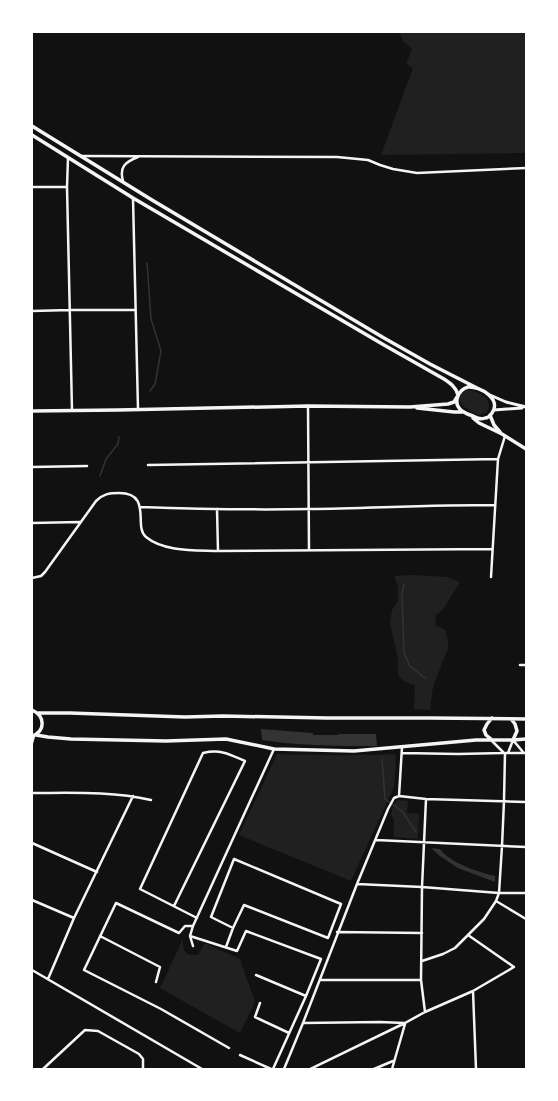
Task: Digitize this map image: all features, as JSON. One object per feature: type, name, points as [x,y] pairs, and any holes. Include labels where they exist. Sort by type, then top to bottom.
[{"type":"main road","points":[[32,126],[384,338],[490,395],[494,402],[494,410],[487,418],[482,419],[463,412],[410,407]]},
{"type":"main road","points":[[32,135],[133,198],[377,341],[444,378],[453,385],[456,390],[458,405],[463,412]]},
{"type":"main road","points":[[32,411],[308,406],[410,407],[448,404],[454,402],[461,391],[466,388],[477,388]]},
{"type":"main road","points":[[490,415],[494,425],[504,435]]},
{"type":"main road","points":[[471,416],[526,449]]},
{"type":"main road","points":[[32,710],[38,713],[185,717],[223,716],[526,719]]},
{"type":"main road","points":[[34,735],[41,728],[42,724],[42,720],[38,713]]},
{"type":"main road","points":[[491,739],[486,735],[484,730],[492,718]]},
{"type":"main road","points":[[511,719],[515,724],[517,731],[513,740]]},
{"type":"main road","points":[[34,735],[71,739],[166,741],[226,739],[274,749],[354,751],[491,739],[526,739]]},
{"type":"street","points":[[81,156],[336,157],[368,160],[393,169],[417,173],[526,168]]},
{"type":"street","points":[[124,182],[121,172],[123,167],[131,160],[140,156]]},
{"type":"street","points":[[68,157],[67,187],[72,410]]},
{"type":"street","points":[[32,187],[67,187]]},
{"type":"street","points":[[133,198],[138,409]]},
{"type":"street","points":[[32,312],[70,310],[136,310]]},
{"type":"street","points":[[490,395],[506,402],[526,407]]},
{"type":"street","points":[[308,406],[309,549]]},
{"type":"street","points":[[494,410],[526,407]]},
{"type":"street","points":[[491,577],[498,458],[504,435]]},
{"type":"street","points":[[148,465],[498,458]]},
{"type":"street","points":[[32,466],[87,466]]},
{"type":"street","points":[[32,578],[41,576],[45,572],[96,500],[105,494],[124,493],[130,495],[138,501],[144,536],[155,543],[177,549],[218,551],[309,549],[492,549]]},
{"type":"street","points":[[140,507],[309,509],[495,505]]},
{"type":"street","points":[[216,509],[218,551]]},
{"type":"street","points":[[32,523],[81,522]]},
{"type":"street","points":[[520,665],[526,665]]},
{"type":"street","points":[[32,743],[34,735]]},
{"type":"street","points":[[491,739],[505,753]]},
{"type":"street","points":[[422,961],[455,948],[484,920],[496,901],[499,893],[502,846],[505,753],[513,740],[525,753]]},
{"type":"street","points":[[399,796],[402,747]]},
{"type":"street","points":[[193,946],[190,936],[193,926],[274,749]]},
{"type":"street","points":[[174,906],[245,761],[222,752],[212,751],[203,753],[140,889],[197,918]]},
{"type":"street","points":[[402,753],[525,753]]},
{"type":"street","points":[[32,793],[80,793],[132,796],[150,800]]},
{"type":"street","points":[[48,979],[74,918],[132,796]]},
{"type":"street","points":[[284,1069],[357,884],[394,798],[399,796],[426,799],[526,802]]},
{"type":"street","points":[[425,1012],[421,980],[422,887],[426,799]]},
{"type":"street","points":[[376,840],[526,847]]},
{"type":"street","points":[[32,843],[96,872]]},
{"type":"street","points":[[226,947],[244,905],[328,938],[341,904],[234,859],[211,917],[233,928]]},
{"type":"street","points":[[357,884],[499,893],[526,893]]},
{"type":"street","points":[[32,900],[74,918]]},
{"type":"street","points":[[496,901],[526,919]]},
{"type":"street","points":[[193,926],[185,926],[179,933],[116,903],[84,970],[161,1009],[229,1048]]},
{"type":"street","points":[[190,936],[237,951],[246,931],[321,959],[306,996],[272,1069],[240,1055]]},
{"type":"street","points":[[338,932],[422,933]]},
{"type":"street","points":[[310,1069],[425,1012],[473,991],[514,968],[468,935]]},
{"type":"street","points":[[100,936],[160,967],[156,982]]},
{"type":"street","points":[[32,970],[202,1069]]},
{"type":"street","points":[[256,975],[306,996]]},
{"type":"street","points":[[320,980],[421,980]]},
{"type":"street","points":[[473,991],[476,1069]]},
{"type":"street","points":[[260,1003],[255,1017],[289,1033]]},
{"type":"street","points":[[303,1023],[405,1023]]},
{"type":"street","points":[[392,1069],[405,1023]]},
{"type":"street","points":[[43,1069],[85,1030],[98,1031],[139,1054],[144,1059],[142,1069]]},
{"type":"street","points":[[374,1069],[394,1061]]},
{"type":"shaded area","points":[[399,32],[526,32],[526,153],[381,155],[413,68],[406,64],[412,49],[403,41]]},
{"type":"shaded area","points":[[468,390],[475,391],[488,400],[489,405],[487,412],[479,415],[470,411],[462,404],[460,397],[462,393]]},
{"type":"shaded area","points":[[413,575],[447,577],[460,582],[443,609],[436,615],[435,625],[445,630],[448,640],[448,649],[433,687],[430,710],[414,709],[415,686],[404,681],[398,675],[398,659],[390,622],[392,610],[398,600],[398,586],[394,576]]},
{"type":"shaded area","points":[[261,729],[313,733],[313,735],[376,734],[377,746],[305,745],[262,740]]},
{"type":"shaded area","points":[[277,754],[395,754],[396,764],[394,787],[351,881],[239,835]]},
{"type":"shaded area","points":[[399,800],[408,801],[407,813],[419,814],[418,839],[394,837],[394,819],[391,815],[394,804]]},
{"type":"shaded area","points":[[431,848],[440,849],[450,859],[457,863],[495,876],[495,882],[458,868]]},
{"type":"shaded area","points":[[183,939],[183,947],[187,954],[198,955],[204,944],[207,944],[240,959],[255,1002],[240,1033],[160,988]]},
{"type":"waterway","points":[[147,263],[151,319],[161,351],[155,384],[150,391]]},
{"type":"waterway","points":[[100,476],[106,459],[118,444],[119,437]]},
{"type":"waterway","points":[[404,584],[402,595],[404,653],[410,666],[425,678]]},
{"type":"waterway","points":[[382,759],[385,799],[402,811],[416,832]]}]
